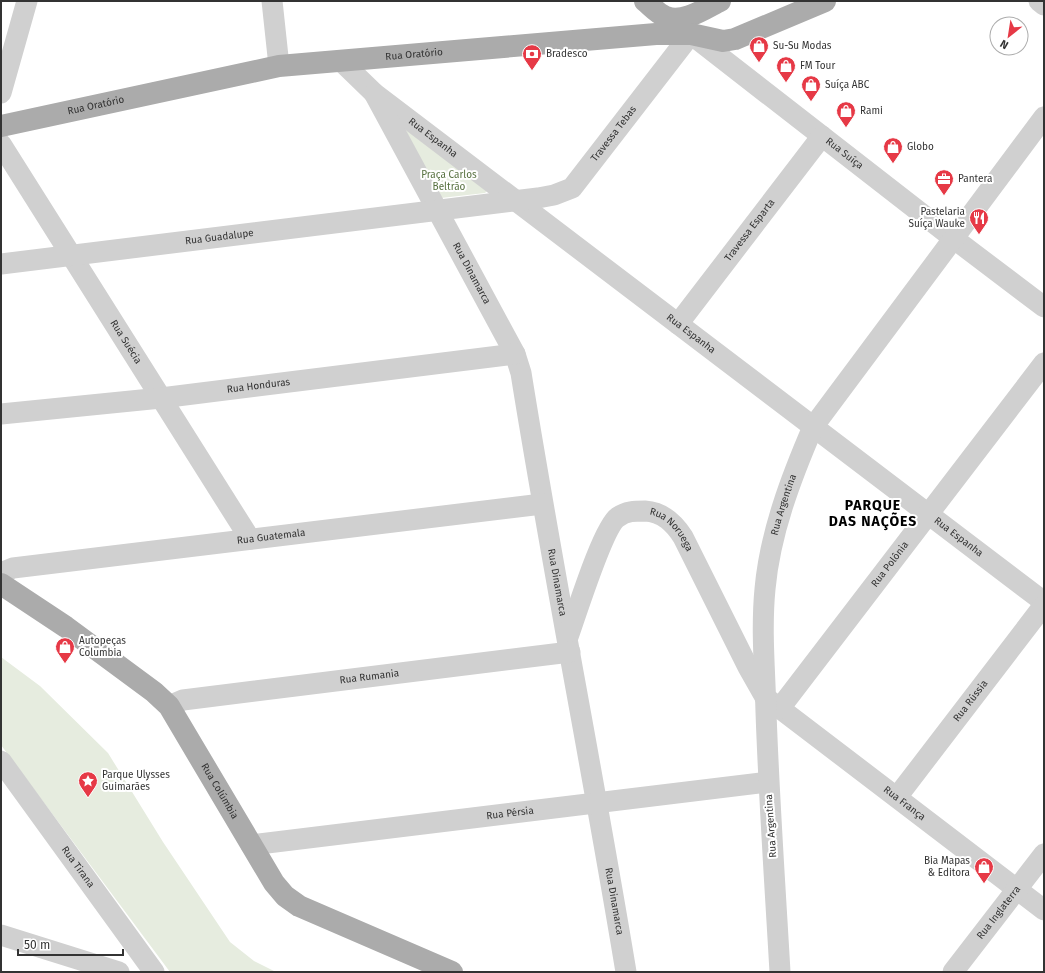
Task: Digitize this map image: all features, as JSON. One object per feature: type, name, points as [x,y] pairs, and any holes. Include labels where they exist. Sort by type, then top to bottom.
[{"type":"main road","name":"Rua Suíça","points":[[645,1],[666,17]]},
{"type":"main road","points":[[666,17],[675,18],[692,14],[720,1]]},
{"type":"main road","name":"Rua Oratório","points":[[1,126],[280,66],[656,34],[691,34],[712,40],[724,41],[735,39],[826,1]]},
{"type":"main road","name":"Rua Colúmbia","points":[[3,587],[66,627],[154,692],[169,706],[274,883],[292,902],[452,972]]},
{"type":"street","points":[[1,93],[27,1]]},
{"type":"street","points":[[272,1],[280,66]]},
{"type":"street","points":[[1039,1],[1044,5]]},
{"type":"street","name":"Rua Suíça","points":[[666,17],[691,34],[1044,307]]},
{"type":"street","name":"Travessa Tebas","points":[[551,228],[553,217],[572,188],[691,34]]},
{"type":"street","name":"Rua Espanha","points":[[341,61],[374,93],[1044,602]]},
{"type":"street","points":[[374,93],[437,210],[554,195],[572,188]]},
{"type":"street","name":"Rua Argentina","points":[[780,972],[768,782],[773,702],[763,626],[765,588],[772,543],[803,450],[813,427],[1044,117]]},
{"type":"street","points":[[395,132],[405,124],[413,123]]},
{"type":"street","name":"Travessa Esparta","points":[[678,324],[822,136]]},
{"type":"street","name":"Rua Suécia","points":[[1,144],[250,539]]},
{"type":"street","name":"Rua Guadalupe","points":[[1,264],[437,210]]},
{"type":"street","name":"Rua Dinamarca","points":[[437,210],[515,354],[521,373],[542,504],[598,802],[626,972]]},
{"type":"street","name":"Rua Honduras","points":[[1,414],[161,398],[515,354]]},
{"type":"street","name":"Rua Polônia","points":[[773,702],[929,515],[1044,363]]},
{"type":"street","name":"Rua Guatemala","points":[[3,587],[13,568],[542,504]]},
{"type":"street","name":"Rua Noruega","points":[[569,645],[602,544],[612,523],[617,517],[634,511],[659,514],[669,520],[683,537],[748,667],[773,702]]},
{"type":"street","name":"Rua Rússia","points":[[897,797],[1044,605]]},
{"type":"street","name":"Rua Rumania","points":[[169,706],[183,700],[569,645]]},
{"type":"street","name":"Rua França","points":[[773,702],[1044,910]]},
{"type":"street","name":"Rua Tirana","points":[[1,761],[154,972]]},
{"type":"street","name":"Rua Pérsia","points":[[251,845],[768,782]]},
{"type":"street","name":"Rua Inglaterra","points":[[953,972],[1044,854]]},
{"type":"street","points":[[1,935],[119,972]]},
{"type":"green space","name":"Praça Carlos Beltrão","points":[[405,129],[487,191],[485,193],[441,198]]},
{"type":"green space","name":"Parque Ulysses Guimarães","points":[[1,657],[40,686],[108,753],[163,842],[230,942],[254,961],[276,972],[170,972],[1,745]]},
{"type":"place","name":"Su-Su Modas","points":[[759,63]]},
{"type":"place","name":"Bradesco","points":[[532,71]]},
{"type":"place","name":"FM Tour","points":[[786,83]]},
{"type":"place","name":"Suíça ABC","points":[[811,102]]},
{"type":"place","name":"Rami","points":[[846,128]]},
{"type":"place","name":"Globo","points":[[893,164]]},
{"type":"place","name":"Pantera","points":[[944,196]]},
{"type":"place","name":"Pastelaria Suíça Wauke","points":[[979,235]]},
{"type":"place","name":"Autopeças Columbia","points":[[65,664]]},
{"type":"place","name":"Parque Ulysses Guimarães","points":[[88,798]]},
{"type":"place","name":"Bia Mapas & Editora","points":[[984,884]]},
{"type":"district","name":"PARQUE DAS NAÇÕES","points":[[873,514]]}]
